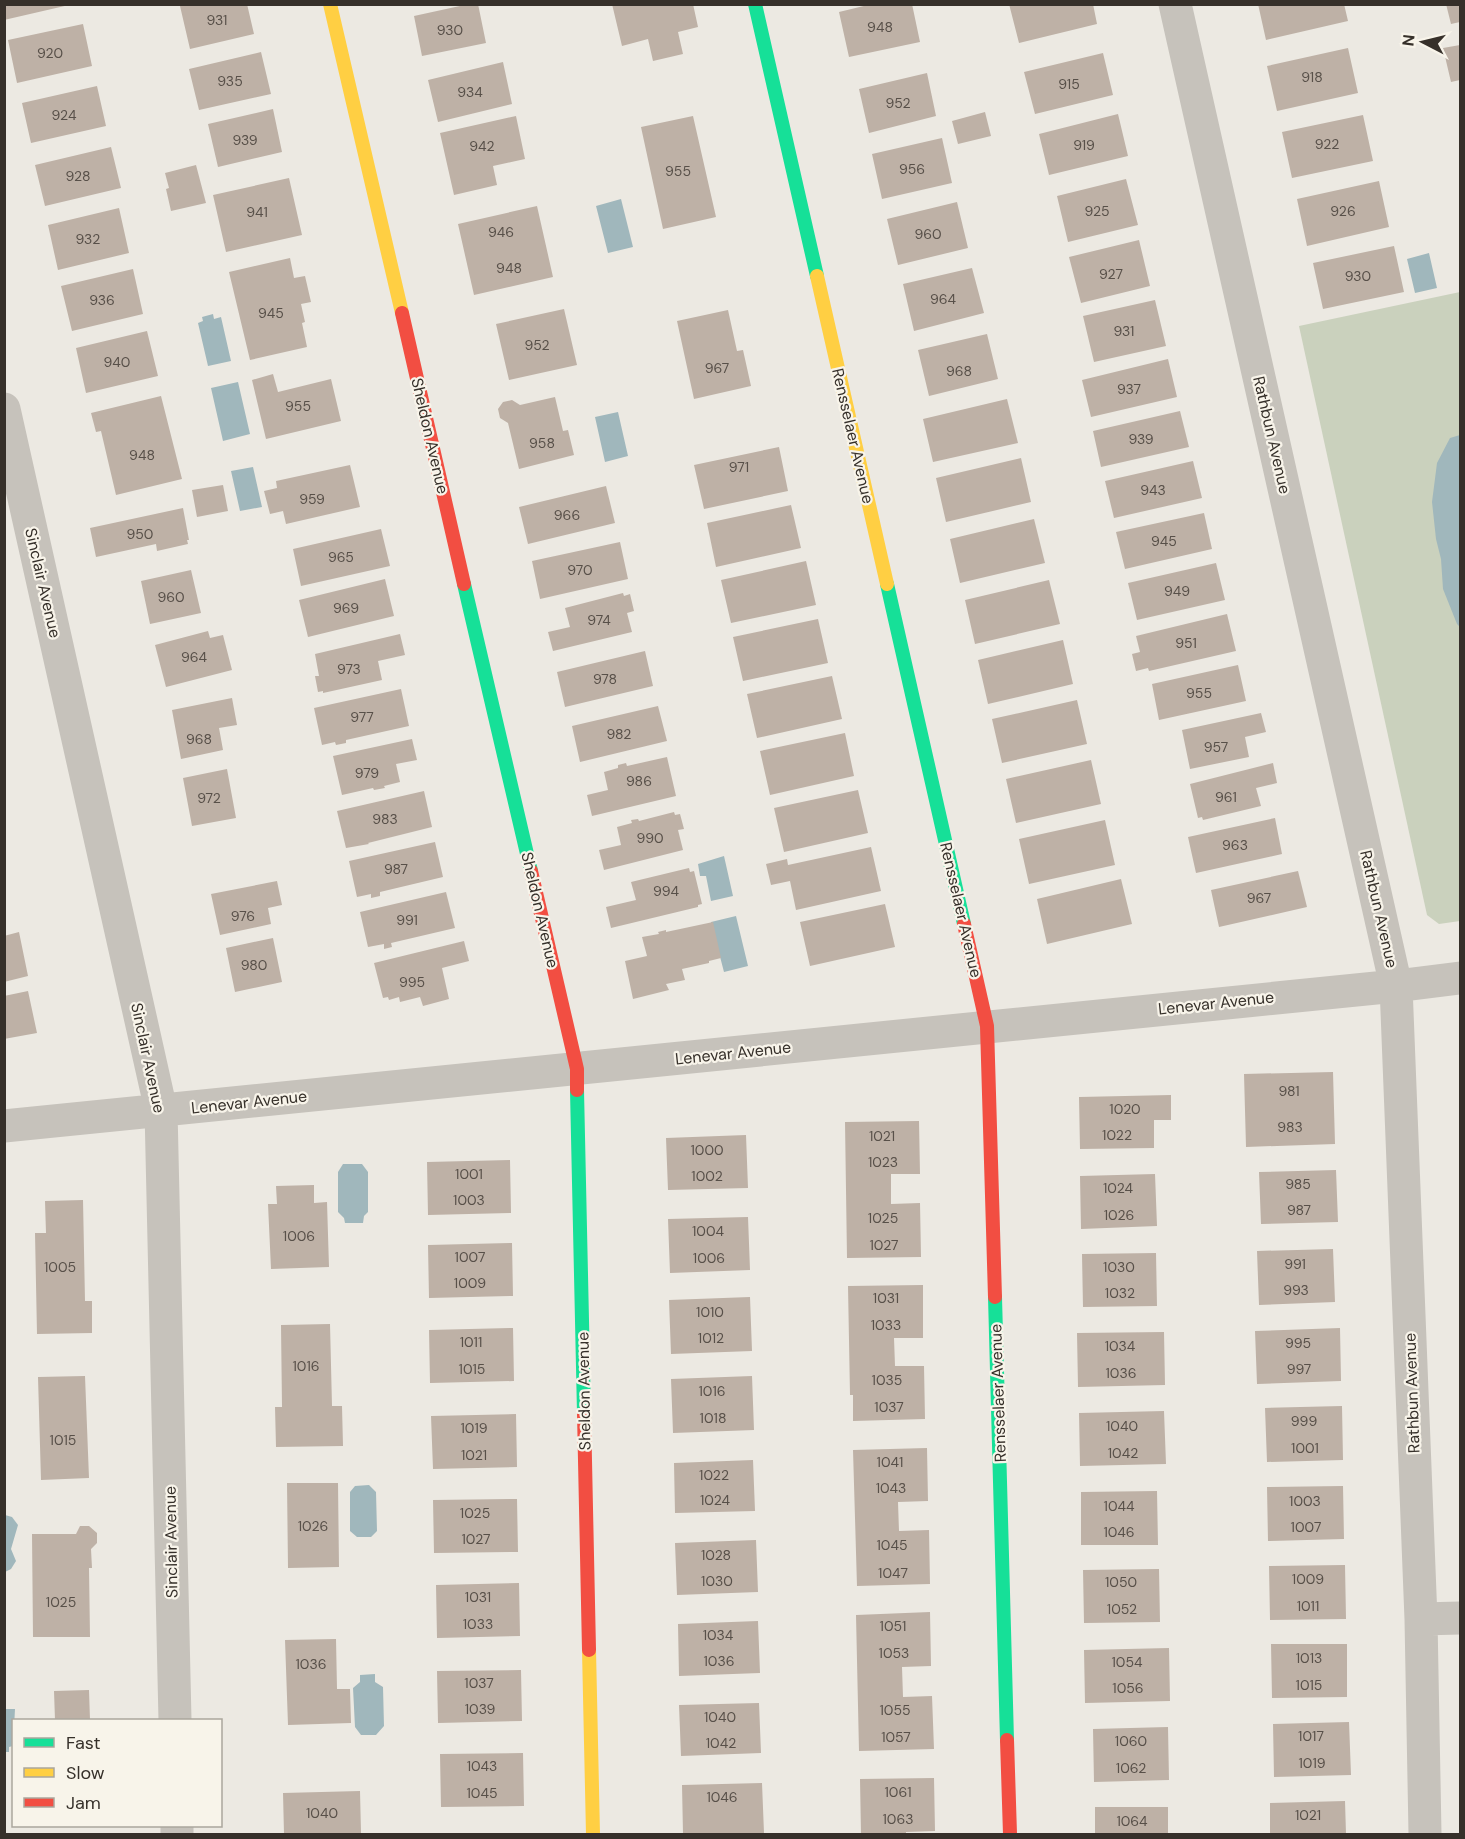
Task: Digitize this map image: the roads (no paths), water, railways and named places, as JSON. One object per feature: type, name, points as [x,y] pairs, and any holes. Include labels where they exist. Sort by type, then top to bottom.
[{"type":"street","name":"Sheldon Avenue","points":[[330,4],[577,1069],[593,1834]]},
{"type":"street","name":"Rensselaer Avenue","points":[[755,4],[987,1026],[1010,1834]]},
{"type":"street","name":"Rathbun Avenue","points":[[1174,4],[1396,986],[1421,1620],[1425,1834]]},
{"type":"street","name":"Sinclair Avenue","points":[[4,409],[161,1110],[175,1719]]},
{"type":"street","name":"Lenevar Avenue","points":[[4,1126],[1461,978]]},
{"type":"street","points":[[1421,1620],[1461,1618]]},
{"type":"water","points":[[621,199],[633,247],[608,253],[596,206]]},
{"type":"water","points":[[1429,253],[1437,288],[1415,293],[1407,259]]},
{"type":"water","points":[[213,314],[214,319],[221,317],[231,361],[208,366],[198,323],[203,321],[202,317]]},
{"type":"water","points":[[238,382],[250,434],[223,441],[211,388]]},
{"type":"water","points":[[618,412],[628,456],[605,462],[595,417]]},
{"type":"water","points":[[1460,435],[1460,627],[1443,589],[1432,502],[1437,463],[1450,438]]},
{"type":"water","points":[[253,467],[262,507],[240,511],[231,471]]},
{"type":"water","points":[[724,856],[733,896],[711,901],[706,876],[700,876],[698,864]]},
{"type":"water","points":[[736,916],[748,966],[724,972],[711,922]]},
{"type":"water","points":[[343,1164],[362,1164],[368,1172],[368,1212],[364,1216],[363,1223],[345,1223],[344,1218],[338,1212],[338,1172]]},
{"type":"water","points":[[369,1485],[376,1492],[377,1531],[371,1537],[357,1537],[350,1531],[350,1492],[355,1486]]},
{"type":"water","points":[[5,1515],[12,1517],[18,1525],[11,1549],[16,1561],[11,1569],[5,1572]]},
{"type":"water","points":[[375,1674],[375,1682],[383,1687],[384,1726],[376,1735],[361,1735],[355,1727],[353,1688],[360,1682],[360,1675]]},
{"type":"water","points":[[4,1709],[15,1709],[14,1719],[12,1719],[12,1746],[9,1747],[9,1752],[5,1752]]}]
